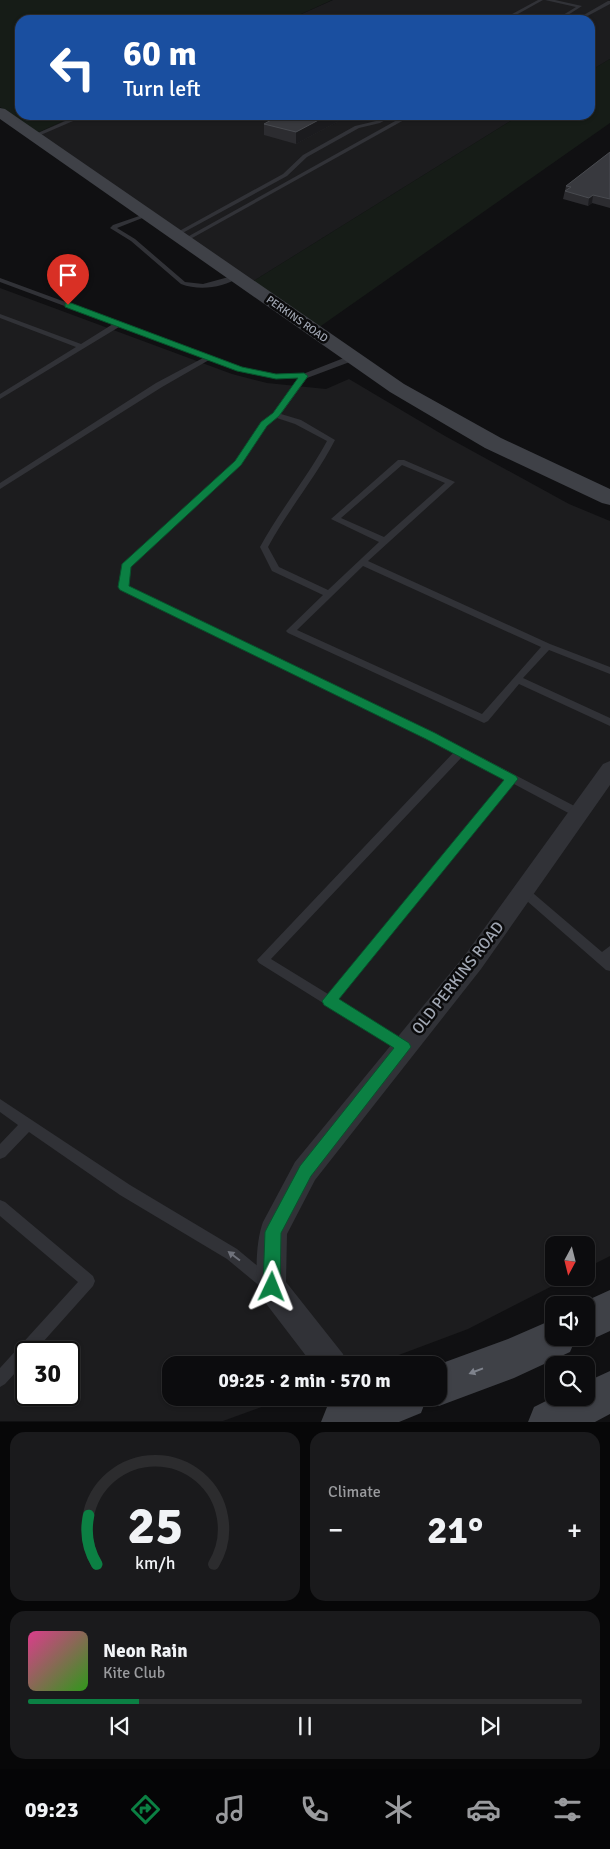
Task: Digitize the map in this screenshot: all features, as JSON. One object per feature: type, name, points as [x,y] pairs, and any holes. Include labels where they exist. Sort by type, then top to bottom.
[{"type":"main road","name":"PERKINS ROAD","points":[[0,112],[397,388],[469,430],[542,467],[610,498]]},
{"type":"main road","points":[[595,1318],[610,1310]]},
{"type":"main road","points":[[447,1382],[514,1357],[545,1343]]},
{"type":"main road","points":[[549,1422],[610,1392]]},
{"type":"main road","points":[[362,1413],[383,1406]]},
{"type":"street","name":"OLD PERKINS ROAD","points":[[272,1287],[273,1232],[305,1171],[473,962],[610,770]]},
{"type":"street","points":[[272,1287],[325,1356]]},
{"type":"lane","points":[[512,15],[540,0]]},
{"type":"lane","points":[[547,0],[580,6],[566,15]]},
{"type":"lane","points":[[586,15],[610,2]]},
{"type":"lane","points":[[34,136],[72,120]]},
{"type":"lane","points":[[179,238],[284,175],[305,156],[357,127],[382,120]]},
{"type":"lane","points":[[179,238],[401,120]]},
{"type":"lane","points":[[146,215],[113,228],[133,240],[183,283],[197,287],[206,287],[236,277]]},
{"type":"lane","points":[[0,280],[240,369],[276,377],[304,376],[352,358]]},
{"type":"lane","points":[[0,316],[81,347]]},
{"type":"lane","points":[[0,397],[119,324]]},
{"type":"lane","points":[[0,487],[159,385],[208,357]]},
{"type":"lane","points":[[304,376],[276,414],[264,424],[238,463],[126,566],[124,587],[460,752],[578,813]]},
{"type":"lane","points":[[276,414],[298,422],[331,440],[321,460],[276,523],[264,547],[275,569],[329,594]]},
{"type":"lane","points":[[385,541],[335,519],[401,462],[451,482],[362,562],[291,631],[484,719],[547,646]]},
{"type":"lane","points":[[362,562],[547,646],[610,671]]},
{"type":"lane","points":[[518,679],[610,722]]},
{"type":"lane","points":[[404,1047],[263,960],[460,752]]},
{"type":"lane","points":[[329,1001],[512,779]]},
{"type":"lane","points":[[523,891],[607,959]]},
{"type":"lane","points":[[0,1105],[125,1190],[232,1254],[272,1287]]},
{"type":"lane","points":[[0,1153],[28,1124]]},
{"type":"lane","points":[[0,1207],[88,1281],[0,1379]]},
{"type":"shaded area","points":[[0,0],[332,0],[299,15],[15,15],[15,118],[0,107]]},
{"type":"shaded area","points":[[333,0],[610,0],[610,59],[595,68],[595,15],[299,15]]},
{"type":"shaded area","points":[[610,59],[610,123],[318,328],[252,282],[512,120],[595,120],[595,68]]},
{"type":"shaded area","points":[[18,120],[65,120],[37,133]]},
{"type":"shaded area","points":[[65,120],[512,120],[252,282],[37,133]]},
{"type":"shaded area","points":[[0,288],[232,374],[267,383],[326,389],[349,379],[445,436],[569,504],[610,521],[610,1256],[595,1264],[595,1236],[545,1236],[545,1286],[552,1286],[468,1329],[396,1356],[162,1356],[162,1406],[264,1406],[223,1421],[0,1421]]},
{"type":"building","points":[[271,120],[319,120],[296,132],[264,124]]},
{"type":"building","points":[[610,152],[610,199],[593,195],[589,198],[565,191],[571,187],[566,186]]},
{"type":"route","points":[[68,305],[240,369],[276,377],[304,376],[276,414],[264,424],[238,463],[126,566],[124,587],[430,736],[512,779],[329,1001],[404,1047],[305,1171],[273,1232],[272,1287]]}]
